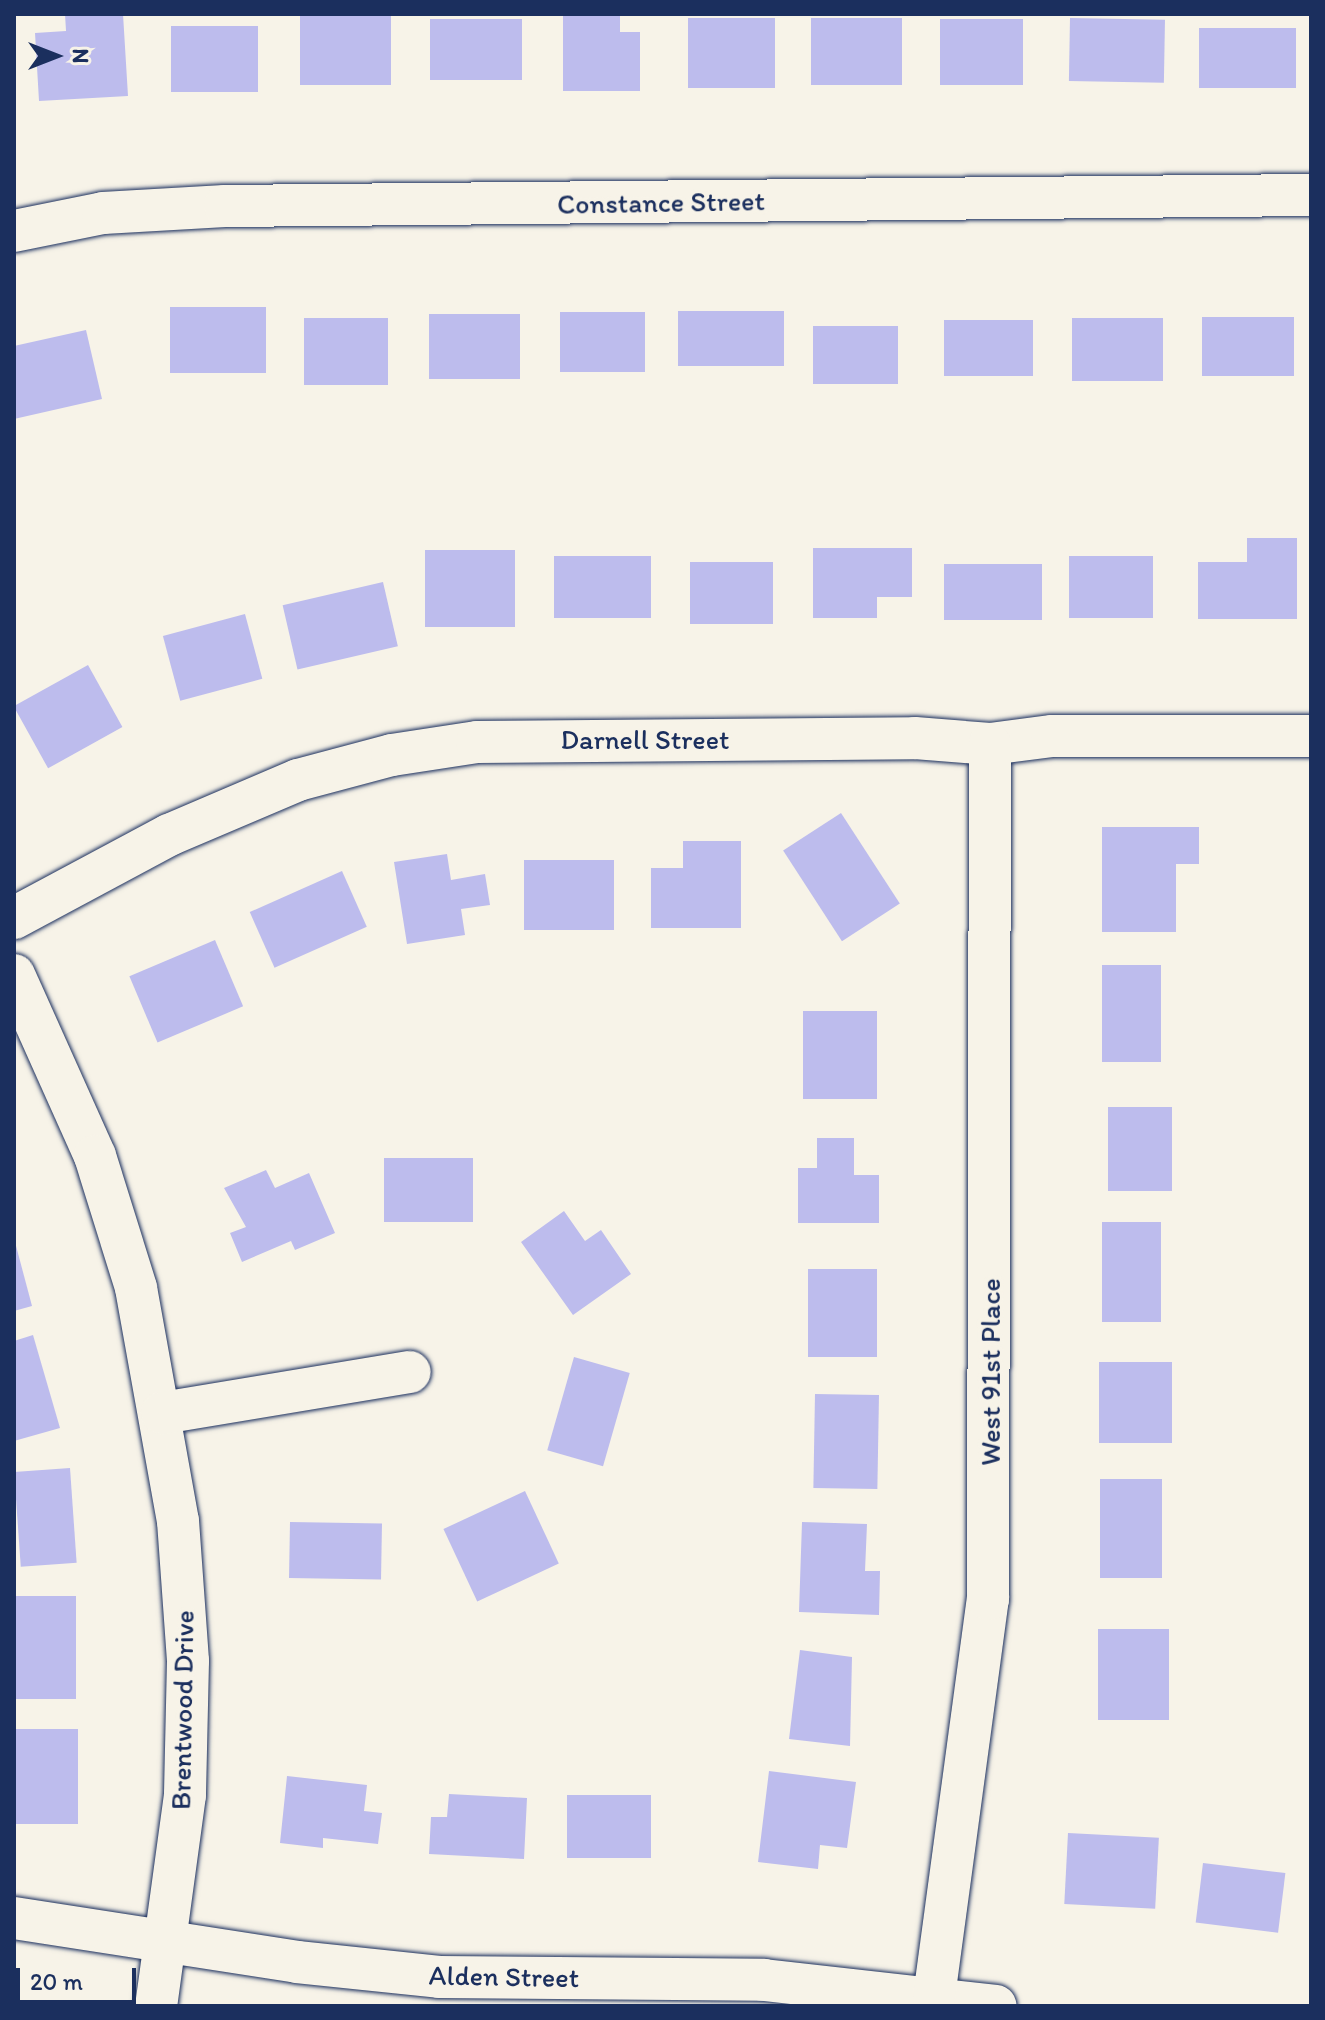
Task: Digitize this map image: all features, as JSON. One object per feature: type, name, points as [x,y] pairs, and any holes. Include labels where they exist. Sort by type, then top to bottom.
[{"type":"street","name":"Constance Street","points":[[14,231],[103,213],[225,206],[1311,195]]},
{"type":"street","name":"Darnell Street","points":[[14,918],[221,811],[298,780],[392,755],[477,742],[915,738],[990,744],[1052,736],[1311,736]]},
{"type":"street","name":"West 91st Place","points":[[934,1997],[988,1599],[990,744]]},
{"type":"street","name":"Brentwood Drive","points":[[14,975],[95,1156],[136,1288],[162,1413],[188,1661],[185,1795],[156,2006]]},
{"type":"street","points":[[162,1413],[410,1372]]},
{"type":"street","name":"Alden Street","points":[[14,1918],[166,1943],[439,1977],[764,1980],[996,2006]]},
{"type":"building","points":[[65,14],[123,14],[128,96],[39,101],[35,33],[66,31]]},
{"type":"building","points":[[300,14],[391,14],[391,85],[300,85]]},
{"type":"building","points":[[563,14],[620,14],[620,32],[640,32],[640,91],[563,91]]},
{"type":"building","points":[[688,18],[775,18],[775,88],[688,88]]},
{"type":"building","points":[[811,18],[902,18],[902,85],[811,85]]},
{"type":"building","points":[[1070,18],[1165,20],[1164,83],[1069,81]]},
{"type":"building","points":[[430,19],[522,19],[522,80],[430,80]]},
{"type":"building","points":[[940,19],[1023,19],[1023,85],[940,85]]},
{"type":"building","points":[[171,26],[258,26],[258,92],[171,92]]},
{"type":"building","points":[[1199,28],[1296,28],[1296,88],[1199,88]]},
{"type":"building","points":[[170,307],[266,307],[266,373],[170,373]]},
{"type":"building","points":[[678,311],[784,311],[784,366],[678,366]]},
{"type":"building","points":[[560,312],[645,312],[645,372],[560,372]]},
{"type":"building","points":[[429,314],[520,314],[520,379],[429,379]]},
{"type":"building","points":[[1202,317],[1294,317],[1294,376],[1202,376]]},
{"type":"building","points":[[304,318],[388,318],[388,385],[304,385]]},
{"type":"building","points":[[1072,318],[1163,318],[1163,381],[1072,381]]},
{"type":"building","points":[[944,320],[1033,320],[1033,376],[944,376]]},
{"type":"building","points":[[813,326],[898,326],[898,384],[813,384]]},
{"type":"building","points":[[86,330],[102,399],[14,419],[14,346]]},
{"type":"building","points":[[1247,538],[1297,538],[1297,619],[1198,619],[1198,562],[1247,562]]},
{"type":"building","points":[[813,548],[912,548],[912,597],[877,597],[877,618],[813,618]]},
{"type":"building","points":[[425,550],[515,550],[515,627],[425,627]]},
{"type":"building","points":[[554,556],[651,556],[651,618],[554,618]]},
{"type":"building","points":[[1069,556],[1153,556],[1153,618],[1069,618]]},
{"type":"building","points":[[690,562],[773,562],[773,624],[690,624]]},
{"type":"building","points":[[944,564],[1042,564],[1042,620],[944,620]]},
{"type":"building","points":[[383,582],[398,646],[297,669],[283,605]]},
{"type":"building","points":[[245,614],[262,679],[180,701],[163,636]]},
{"type":"building","points":[[88,665],[122,727],[48,768],[14,706]]},
{"type":"building","points":[[841,813],[900,904],[842,941],[783,851]]},
{"type":"building","points":[[1102,827],[1199,827],[1199,864],[1176,864],[1176,932],[1102,932]]},
{"type":"building","points":[[683,841],[741,841],[741,928],[651,928],[651,868],[683,868]]},
{"type":"building","points":[[447,854],[451,880],[485,874],[490,905],[461,909],[465,935],[407,944],[394,862]]},
{"type":"building","points":[[524,860],[614,860],[614,930],[524,930]]},
{"type":"building","points":[[342,871],[367,927],[275,968],[250,912]]},
{"type":"building","points":[[215,940],[243,1006],[158,1043],[129,976]]},
{"type":"building","points":[[1102,965],[1161,965],[1161,1062],[1102,1062]]},
{"type":"building","points":[[803,1011],[877,1011],[877,1099],[803,1099]]},
{"type":"building","points":[[1108,1107],[1172,1107],[1172,1191],[1108,1191]]},
{"type":"building","points":[[817,1138],[854,1138],[854,1175],[879,1175],[879,1223],[798,1223],[798,1168],[817,1168]]},
{"type":"building","points":[[384,1158],[473,1158],[473,1222],[384,1222]]},
{"type":"building","points":[[266,1170],[275,1188],[309,1173],[335,1233],[295,1250],[291,1241],[242,1262],[230,1233],[246,1227],[224,1188]]},
{"type":"building","points":[[564,1211],[585,1241],[601,1230],[631,1274],[573,1315],[521,1242]]},
{"type":"building","points":[[1102,1222],[1161,1222],[1161,1322],[1102,1322]]},
{"type":"building","points":[[14,1243],[32,1306],[14,1311]]},
{"type":"building","points":[[808,1269],[877,1269],[877,1357],[808,1357]]},
{"type":"building","points":[[33,1335],[60,1428],[14,1441],[14,1341]]},
{"type":"building","points":[[574,1357],[630,1373],[603,1466],[547,1450]]},
{"type":"building","points":[[1099,1362],[1172,1362],[1172,1443],[1099,1443]]},
{"type":"building","points":[[815,1394],[879,1395],[877,1489],[813,1488]]},
{"type":"building","points":[[70,1468],[77,1563],[21,1567],[14,1472]]},
{"type":"building","points":[[1100,1479],[1162,1479],[1162,1578],[1100,1578]]},
{"type":"building","points":[[525,1491],[559,1564],[477,1602],[443,1529]]},
{"type":"building","points":[[290,1522],[382,1524],[381,1580],[289,1578]]},
{"type":"building","points":[[802,1522],[867,1524],[865,1571],[880,1571],[879,1615],[799,1612]]},
{"type":"building","points":[[14,1596],[76,1596],[76,1699],[14,1699]]},
{"type":"building","points":[[1098,1629],[1169,1629],[1169,1720],[1098,1720]]},
{"type":"building","points":[[800,1650],[852,1657],[850,1746],[789,1739]]},
{"type":"building","points":[[14,1729],[78,1729],[78,1824],[14,1824]]},
{"type":"building","points":[[769,1771],[856,1782],[847,1848],[820,1845],[818,1869],[758,1862]]},
{"type":"building","points":[[287,1776],[367,1785],[364,1811],[382,1813],[378,1844],[323,1838],[323,1848],[280,1843]]},
{"type":"building","points":[[449,1794],[527,1798],[524,1859],[429,1854],[431,1817],[447,1817]]},
{"type":"building","points":[[567,1795],[651,1795],[651,1858],[567,1858]]},
{"type":"building","points":[[1068,1833],[1159,1838],[1155,1909],[1064,1904]]},
{"type":"building","points":[[1203,1863],[1285,1873],[1278,1933],[1196,1923]]}]
